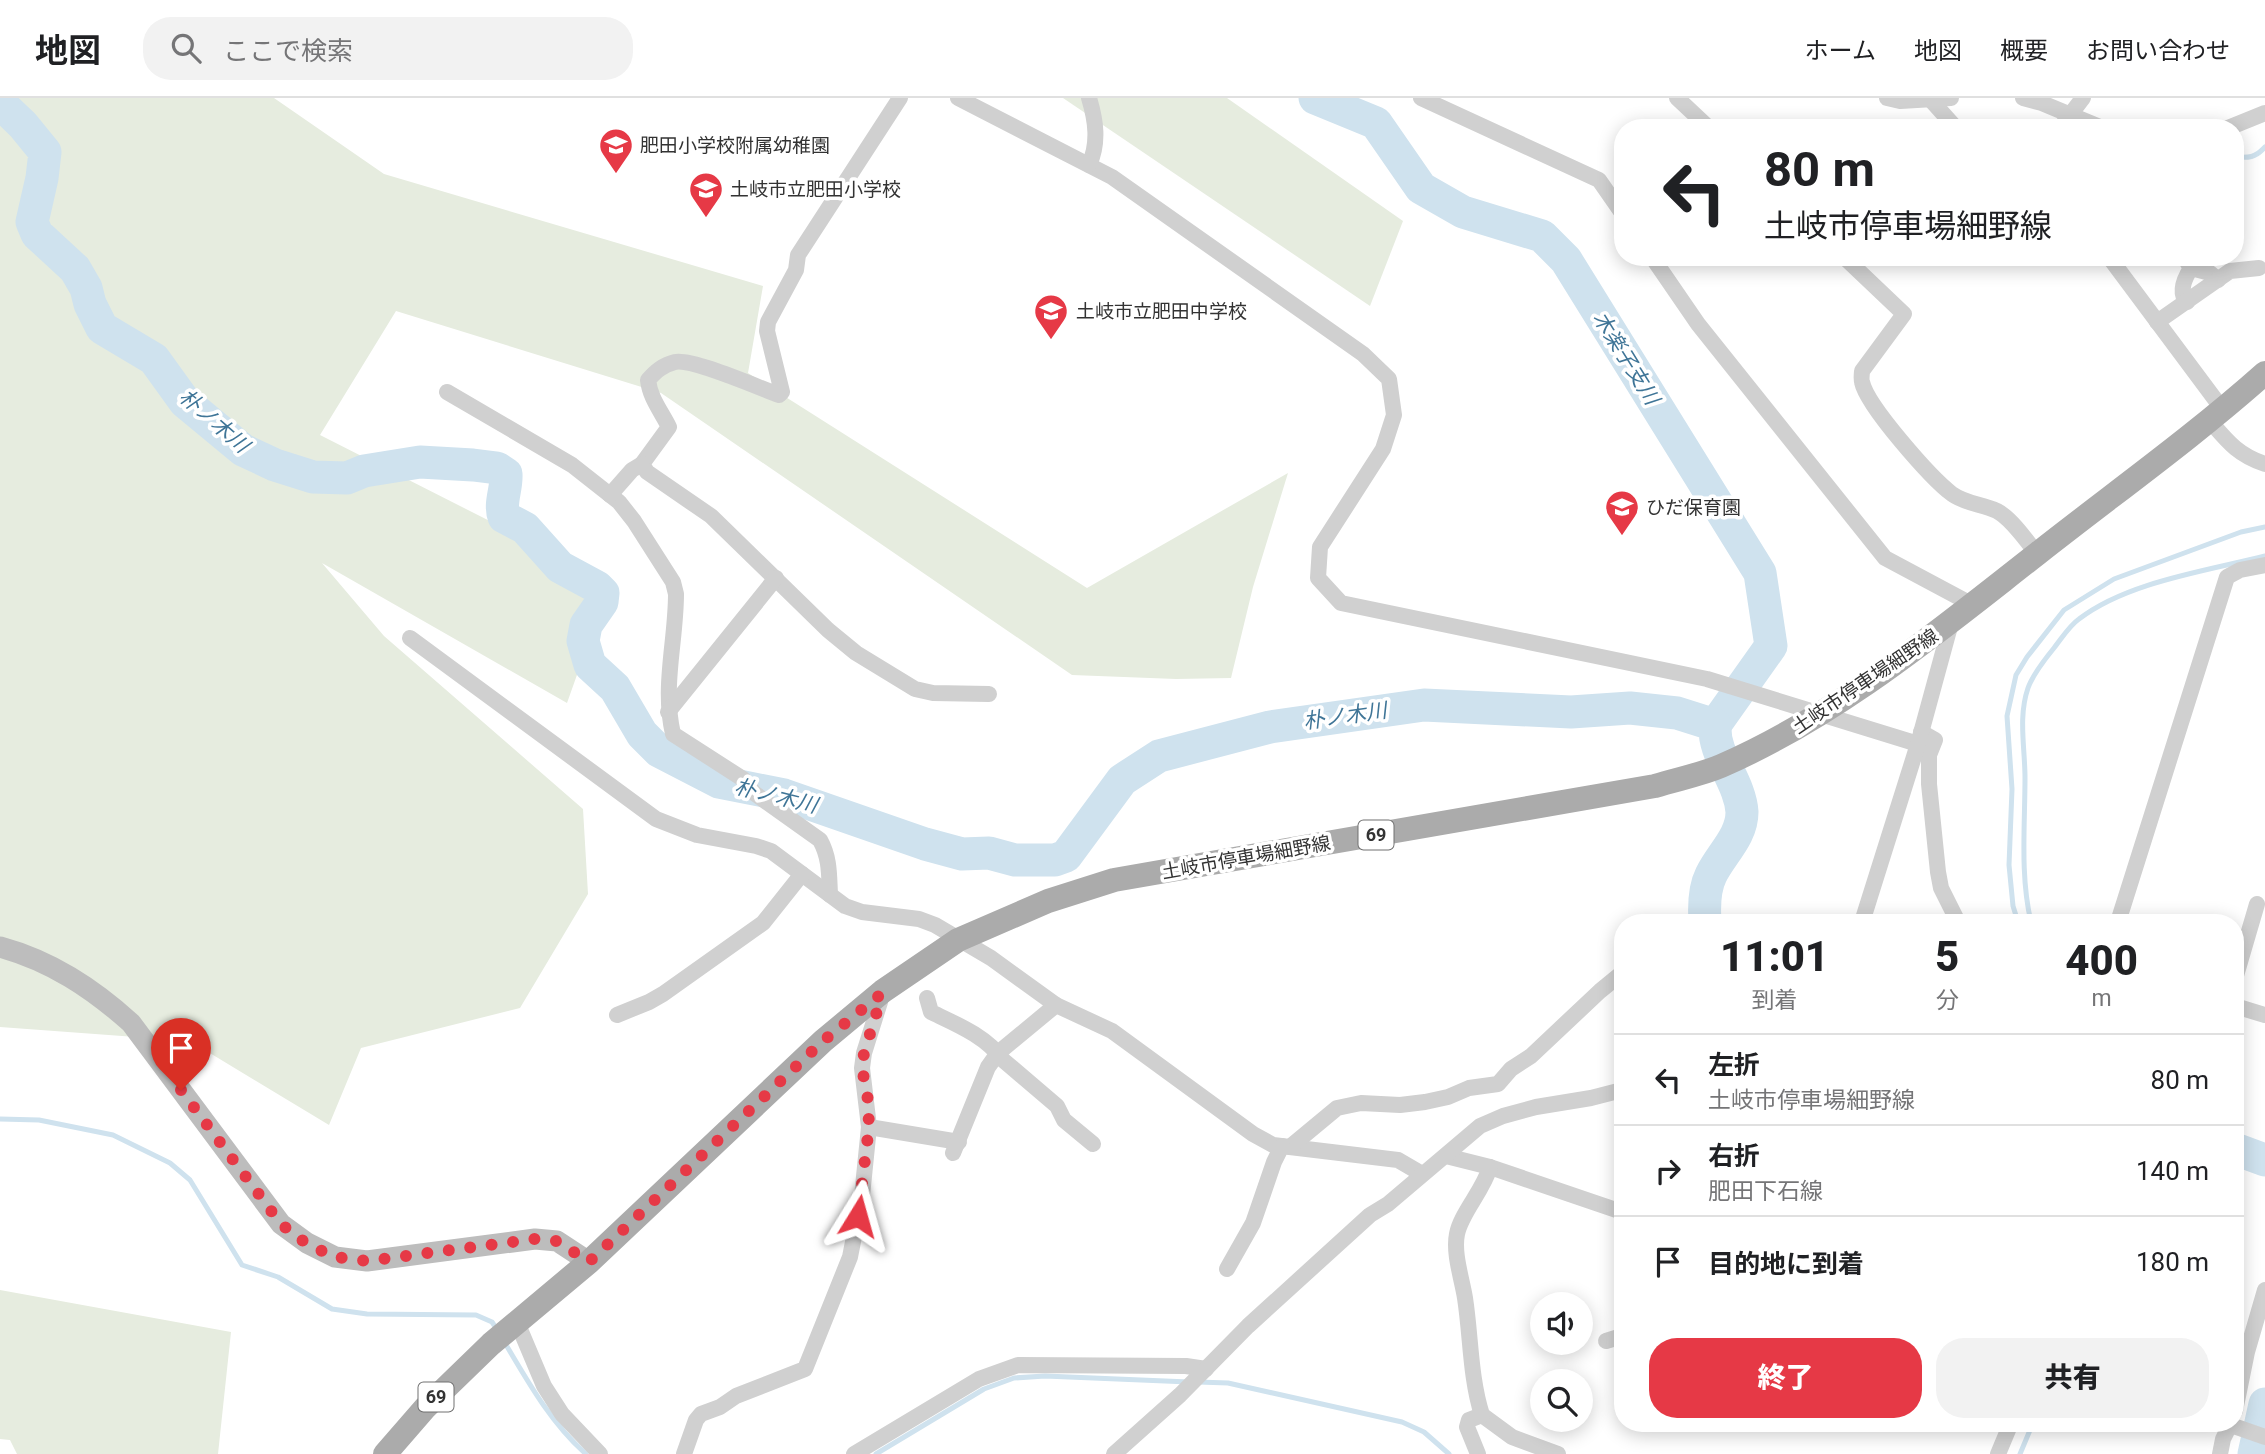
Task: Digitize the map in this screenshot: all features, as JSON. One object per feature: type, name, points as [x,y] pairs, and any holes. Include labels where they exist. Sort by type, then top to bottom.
[{"type":"main road","name":"土岐市停車場細野線","points":[[394,1451],[425,1408],[491,1344],[589,1262],[823,1041],[880,995],[958,940],[1048,901],[1114,880],[1655,786],[1718,767],[1820,715],[1951,624],[2217,415],[2265,373]]},
{"type":"main road","points":[[0,947],[27,955],[71,977],[101,996],[131,1023],[281,1224],[307,1244],[335,1257],[367,1261],[535,1239],[557,1241],[589,1262]]},
{"type":"street","points":[[610,495],[632,470],[642,464],[668,427],[651,396],[649,386],[648,380],[658,369],[677,361],[697,365],[779,395],[782,392],[766,331],[768,322],[796,270],[798,255],[900,98]]},
{"type":"street","points":[[958,98],[1112,177],[1363,354],[1389,379],[1394,415],[1383,449],[1320,547],[1318,578],[1341,603],[1707,679],[1820,715],[1935,740],[1929,755],[1929,784],[1938,872],[1941,888],[1954,914]]},
{"type":"street","points":[[1089,98],[1096,138],[1089,165]]},
{"type":"street","points":[[1421,98],[1600,180],[1614,201]]},
{"type":"street","points":[[1678,98],[1700,119]]},
{"type":"street","points":[[1887,98],[1900,101],[1951,98]]},
{"type":"street","points":[[2023,98],[2042,103],[2062,119]]},
{"type":"street","points":[[2066,119],[2083,98]]},
{"type":"street","points":[[1930,99],[1948,119]]},
{"type":"street","points":[[2244,122],[2265,113]]},
{"type":"street","points":[[1658,266],[1698,324],[1885,558],[1973,605]]},
{"type":"street","points":[[1853,266],[1904,314],[1862,371],[1861,381],[1870,399],[1911,454],[1953,494],[1970,504],[1998,511],[2037,554]]},
{"type":"street","points":[[2116,266],[2157,322],[2217,415],[2234,449],[2265,464]]},
{"type":"street","points":[[2187,302],[2183,297],[2183,288],[2188,266]]},
{"type":"street","points":[[2195,266],[2218,280]]},
{"type":"street","points":[[2157,322],[2230,271],[2259,268]]},
{"type":"street","points":[[447,392],[572,465],[610,495],[634,521],[673,582],[676,594],[668,712],[673,733],[743,779],[754,793],[820,840],[829,864],[830,895]]},
{"type":"street","points":[[642,464],[647,472],[711,516],[828,630],[856,653],[915,689],[933,693],[989,694]]},
{"type":"street","points":[[2121,914],[2227,577],[2240,570],[2265,565]]},
{"type":"street","points":[[668,712],[776,578]]},
{"type":"street","points":[[1864,914],[1951,624]]},
{"type":"street","points":[[410,638],[656,819],[697,835],[771,851],[845,906],[862,912],[919,919],[934,925],[991,958],[1056,1005],[1112,1031],[1253,1135],[1273,1145],[1398,1160],[1422,1174]]},
{"type":"street","points":[[617,1015],[663,994],[763,922],[802,874]]},
{"type":"street","points":[[2244,948],[2257,904]]},
{"type":"street","points":[[1227,1269],[1253,1223],[1273,1162],[1286,1147],[1337,1108],[1345,1104],[1375,1102],[1400,1105],[1425,1102],[1448,1097],[1469,1088],[1498,1084],[1511,1069],[1531,1056],[1614,979]]},
{"type":"street","points":[[684,1454],[696,1420],[701,1414],[720,1407],[736,1395],[805,1369],[850,1257],[862,1196],[869,1127],[868,1100],[862,1068],[880,995]]},
{"type":"street","points":[[927,998],[931,1012],[971,1032],[998,1053],[1057,1106],[1064,1120],[1093,1144]]},
{"type":"street","points":[[869,1127],[956,1148],[988,1067],[998,1053],[1056,1005]]},
{"type":"street","points":[[2244,1008],[2265,1014]]},
{"type":"street","points":[[1114,1454],[1360,1224],[1446,1156],[1465,1136],[1503,1116],[1614,1092]]},
{"type":"street","points":[[1446,1156],[1490,1167],[1614,1209]]},
{"type":"street","points":[[1490,1167],[1486,1183],[1457,1233],[1456,1243],[1474,1382],[1482,1415],[1512,1437],[1558,1454]]},
{"type":"street","points":[[2244,1364],[2265,1290]]},
{"type":"street","points":[[514,1324],[544,1386],[562,1413],[600,1454]]},
{"type":"street","points":[[1606,1341],[1614,1338]]},
{"type":"street","points":[[854,1454],[979,1379],[1017,1365],[1185,1366],[1205,1371]]},
{"type":"street","points":[[1478,1454],[1467,1427],[1469,1420],[1482,1415]]},
{"type":"street","points":[[2244,1427],[2265,1437]]},
{"type":"street","points":[[1998,1454],[2007,1432]]},
{"type":"street","points":[[2220,1454],[2226,1432]]},
{"type":"shaded area","points":[[0,98],[274,98],[384,174],[763,286],[748,373],[1087,588],[1288,473],[1253,587],[1231,678],[1072,675],[661,393],[396,311],[320,435],[610,582],[567,703],[322,563],[384,636],[583,809],[588,894],[520,1008],[361,1048],[329,1125],[190,1041],[0,1027]]},
{"type":"shaded area","points":[[1063,98],[1227,98],[1403,221],[1370,306]]},
{"type":"shaded area","points":[[0,1290],[231,1332],[218,1454],[17,1454],[10,1440],[0,1439]]},
{"type":"waterway","name":"木楽子支川","points":[[1315,98],[1376,123],[1421,188],[1463,212],[1542,236],[1566,260],[1760,573],[1771,646],[1715,725]]},
{"type":"waterway","name":"朴ノ木川","points":[[0,103],[45,152],[32,222],[37,234],[75,269],[102,328],[154,359],[185,402],[243,450],[275,465],[313,477],[347,478],[364,471],[420,462],[497,468],[506,474],[502,506],[504,517],[525,528],[560,567],[603,593],[602,602],[586,625],[583,641],[590,665],[615,688],[642,734],[659,751],[719,782],[784,795],[925,844],[962,854],[989,853],[1015,860],[1055,860],[1066,856],[1122,780],[1159,756],[1270,727],[1424,705],[1571,712],[1630,708],[1677,713],[1715,725],[1718,747],[1737,790],[1742,812],[1739,829],[1709,880],[1705,914]]},
{"type":"waterway","points":[[2244,157],[2252,156],[2265,147]]},
{"type":"waterway","points":[[2016,914],[2009,865],[2012,789],[2007,716],[2016,675],[2027,657],[2064,610],[2114,579],[2241,532],[2265,527]]},
{"type":"waterway","points":[[2030,914],[2024,869],[2023,721],[2025,699],[2036,672],[2072,625],[2098,606],[2168,579],[2265,556]]},
{"type":"waterway","points":[[0,1119],[39,1120],[113,1135],[170,1163],[190,1180],[242,1265],[278,1277],[332,1309],[367,1314],[476,1315],[492,1322],[498,1331]]},
{"type":"waterway","name":"朴ノ木川","points":[[2244,1152],[2265,1160]]},
{"type":"waterway","points":[[505,1343],[551,1416],[586,1454]]},
{"type":"waterway","points":[[876,1454],[984,1389],[1014,1378],[1045,1376],[1189,1382]]},
{"type":"waterway","points":[[1198,1382],[1228,1383],[1402,1422],[1424,1432],[1449,1454]]},
{"type":"waterway","points":[[2254,1454],[2265,1404]]},
{"type":"waterway","points":[[2020,1454],[2029,1432]]},
{"type":"place","name":"肥田小学校附属幼稚園","points":[[616,175]]},
{"type":"place","name":"土岐市立肥田小学校","points":[[706,219]]},
{"type":"place","name":"土岐市立肥田中学校","points":[[1051,341]]},
{"type":"place","name":"ひだ保育園","points":[[1622,537]]},
{"type":"route","points":[[181,1090],[281,1224],[307,1244],[335,1257],[367,1261],[535,1239],[557,1241],[589,1262],[823,1041],[880,995],[862,1068],[868,1100],[869,1127],[858,1216]]}]
